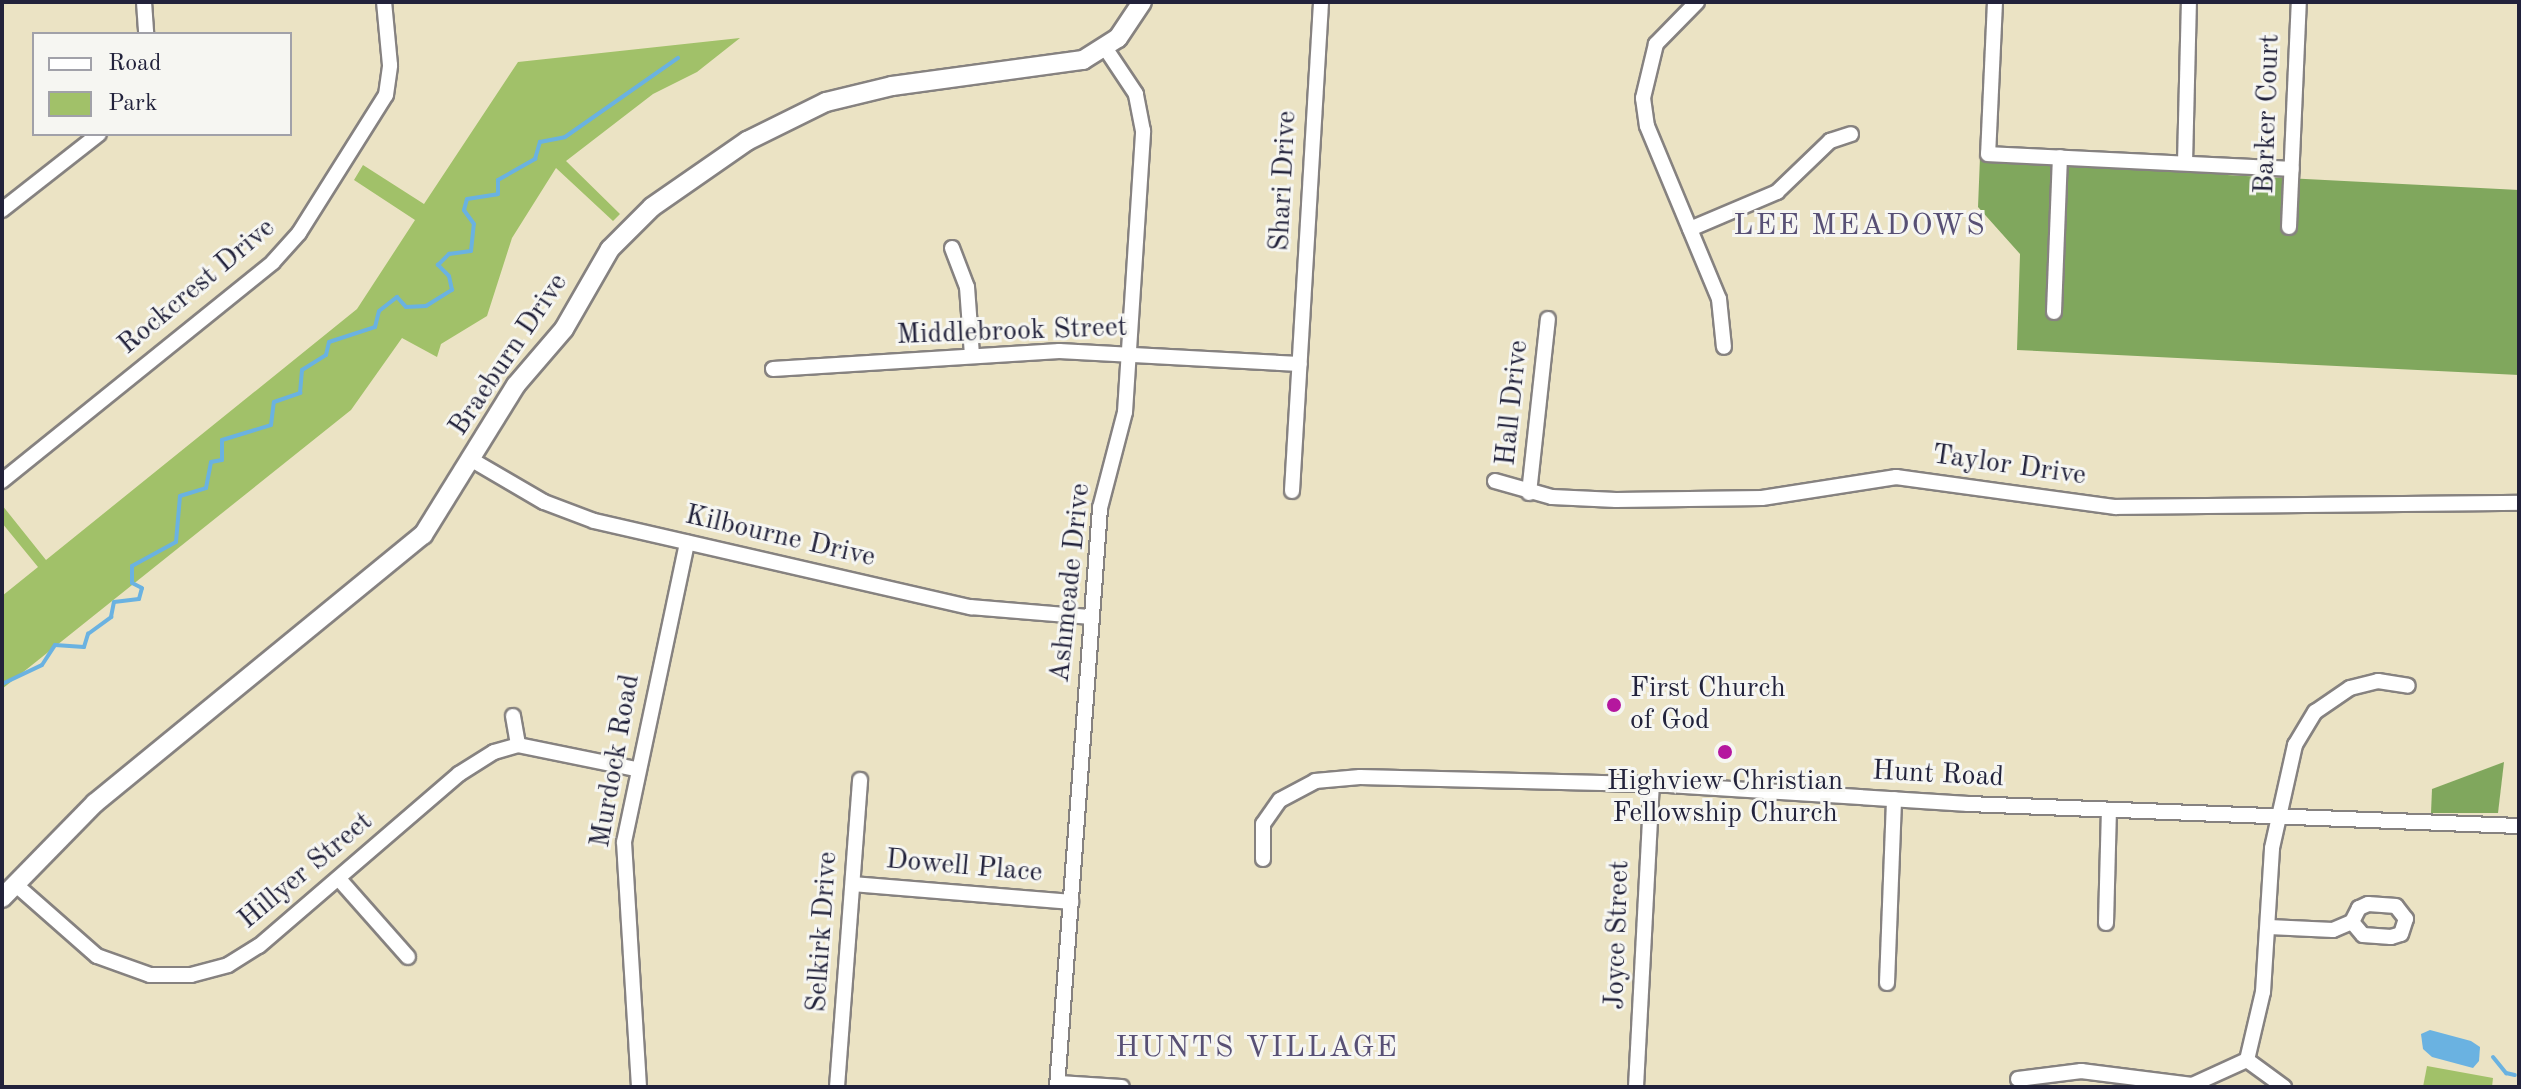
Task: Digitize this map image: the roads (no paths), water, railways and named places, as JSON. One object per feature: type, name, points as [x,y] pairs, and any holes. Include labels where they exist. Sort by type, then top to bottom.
[{"type":"street","points":[[144,2],[146,32]]},
{"type":"street","name":"Rockcrest Drive","points":[[2,481],[273,262],[299,233],[386,95],[390,65],[384,2]]},
{"type":"street","points":[[1106,49],[1142,2]]},
{"type":"street","name":"Shari Drive","points":[[1292,491],[1321,2]]},
{"type":"street","points":[[1697,2],[1663,32],[1643,84],[1647,126],[1719,299],[1724,347]]},
{"type":"street","points":[[1995,2],[1988,154],[2292,169]]},
{"type":"street","points":[[2185,163],[2189,2]]},
{"type":"street","name":"Barker Court","points":[[2289,227],[2299,2]]},
{"type":"street","name":"Ashmeade Drive","points":[[1058,1085],[1100,508],[1125,412],[1143,121],[1136,94],[1106,49]]},
{"type":"street","name":"Braeburn Drive","points":[[8,891],[95,803],[398,559],[436,521],[516,385],[564,329],[620,237],[652,207],[747,141],[801,112],[852,94],[1059,67],[1106,49]]},
{"type":"street","points":[[1690,229],[1777,192],[1830,141],[1851,134]]},
{"type":"street","points":[[2,210],[96,136]]},
{"type":"street","points":[[2054,312],[2060,157]]},
{"type":"street","points":[[952,248],[967,287],[972,355]]},
{"type":"street","name":"Hall Drive","points":[[1529,493],[1548,319]]},
{"type":"street","name":"Middlebrook Street","points":[[773,369],[972,355],[1130,354],[1300,364]]},
{"type":"street","name":"Kilbourne Drive","points":[[472,460],[567,512],[687,543],[971,607],[1091,617]]},
{"type":"street","name":"Taylor Drive","points":[[1495,481],[1529,493],[1716,500],[1896,477],[2116,507],[2519,503]]},
{"type":"street","name":"Murdock Road","points":[[639,1087],[623,863],[636,769],[687,543]]},
{"type":"street","points":[[2247,1060],[2263,992],[2272,848],[2295,745],[2315,712],[2361,684],[2408,686]]},
{"type":"street","points":[[513,716],[518,745],[636,769]]},
{"type":"street","name":"Hillyer Street","points":[[8,891],[97,956],[132,971],[171,977],[209,972],[244,957],[459,774],[518,745]]},
{"type":"street","name":"Hunt Road","points":[[1263,859],[1260,834],[1270,811],[1294,790],[1315,781],[1360,777],[1652,784],[2109,810],[2519,826]]},
{"type":"street","name":"Selkirk Drive","points":[[837,1087],[860,780]]},
{"type":"street","name":"Joyce Street","points":[[1636,1087],[1652,784]]},
{"type":"street","points":[[1887,983],[1894,799]]},
{"type":"street","points":[[2106,923],[2109,810]]},
{"type":"street","points":[[339,879],[408,957]]},
{"type":"street","name":"Dowell Place","points":[[853,884],[1071,902]]},
{"type":"street","points":[[2269,927],[2333,930],[2352,922]]},
{"type":"street","points":[[2018,1079],[2081,1071],[2192,1085],[2247,1060]]},
{"type":"street","points":[[2247,1060],[2284,1087]]},
{"type":"street","points":[[1058,1085],[1122,1087]]},
{"type":"water","points":[[2430,1030],[2471,1041],[2480,1047],[2479,1061],[2473,1068],[2432,1057],[2423,1049],[2421,1034]]},
{"type":"waterway","points":[[2,684],[42,665],[55,645],[84,647],[88,634],[111,617],[114,602],[139,599],[142,588],[132,583],[132,566],[176,542],[180,496],[206,488],[211,462],[222,460],[222,440],[271,425],[274,402],[300,393],[302,370],[326,355],[329,342],[375,327],[379,311],[397,297],[406,307],[426,306],[452,290],[449,276],[438,265],[449,254],[471,251],[474,224],[464,210],[467,199],[498,194],[498,180],[535,159],[540,142],[565,137],[678,58]]},
{"type":"waterway","points":[[2493,1057],[2506,1073],[2515,1075]]},
{"type":"place","name":"First Church of God","points":[[1614,705]]},
{"type":"place","name":"Highview Christian Fellowship Church","points":[[1725,752]]},
{"type":"district","name":"LEE MEADOWS","points":[[1860,226]]},
{"type":"district","name":"HUNTS VILLAGE","points":[[1257,1048]]}]
